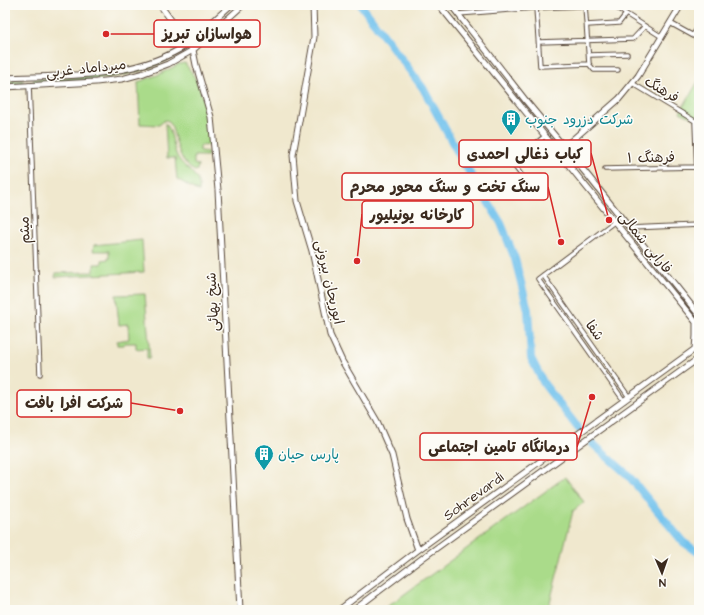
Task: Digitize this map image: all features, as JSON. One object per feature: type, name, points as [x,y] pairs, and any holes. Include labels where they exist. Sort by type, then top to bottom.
[{"type":"street","name":"شیخ بهائی","points":[[160,5],[193,50],[210,117],[218,190],[240,610]]},
{"type":"street","name":"میرداماد غربی","points":[[5,78],[120,71],[141,65],[188,44],[231,5]]},
{"type":"street","name":"میرداماد غربی","points":[[5,87],[96,82],[122,79],[144,74],[168,64],[193,50],[243,5]]},
{"type":"street","name":"ابوریحان بیرونی","points":[[313,5],[314,37],[294,155],[297,200],[312,251],[330,335],[342,361],[377,421],[392,455],[407,519],[418,550]]},
{"type":"street","name":"فارابی شمالی","points":[[439,5],[697,324]]},
{"type":"street","name":"فارابی شمالی","points":[[451,5],[564,148],[699,314]]},
{"type":"street","points":[[585,5],[589,64],[594,70],[618,70]]},
{"type":"street","points":[[458,14],[526,7],[604,5]]},
{"type":"street","points":[[612,5],[662,37]]},
{"type":"street","points":[[558,152],[619,99],[638,76],[681,5]]},
{"type":"street","points":[[536,7],[540,66],[589,64]]},
{"type":"street","points":[[587,25],[619,23],[626,14]]},
{"type":"street","points":[[670,23],[699,39]]},
{"type":"street","points":[[539,42],[633,38],[645,26]]},
{"type":"street","points":[[693,35],[699,26]]},
{"type":"street","points":[[588,55],[628,54]]},
{"type":"street","name":"فرهنگ","points":[[632,83],[695,121],[698,146],[697,167],[699,231]]},
{"type":"street","name":"میثم","points":[[29,86],[40,374]]},
{"type":"street","points":[[533,190],[512,163],[545,136]]},
{"type":"street","name":"فرهنگ ۱","points":[[605,169],[697,167]]},
{"type":"street","points":[[543,275],[614,222]]},
{"type":"street","points":[[629,228],[699,225]]},
{"type":"street","name":"شفا","points":[[624,402],[538,279],[543,275],[629,397]]},
{"type":"street","points":[[692,317],[696,318],[699,314]]},
{"type":"street","points":[[697,324],[697,348]]},
{"type":"street","name":"Sohrevardi","points":[[339,610],[418,550],[697,348]]},
{"type":"street","points":[[592,356],[597,352]]},
{"type":"street","name":"Sohrevardi","points":[[354,610],[424,557],[699,358]]},
{"type":"street","points":[[618,393],[623,389]]},
{"type":"green space","points":[[176,52],[178,55],[160,64],[143,70],[108,78],[35,83],[33,81],[34,79],[119,74],[152,64]]},
{"type":"green space","points":[[185,63],[194,76],[202,94],[206,111],[210,145],[200,146],[200,151],[208,152],[208,156],[194,156],[194,164],[198,165],[197,170],[195,171],[184,162],[169,121],[165,120],[159,125],[140,124],[138,82],[160,74],[179,64]]},
{"type":"green space","points":[[23,80],[23,83],[5,84],[5,81]]},
{"type":"green space","points":[[699,80],[699,121],[680,112]]},
{"type":"green space","points":[[165,123],[170,130],[177,156],[198,180],[199,192],[177,179],[175,158],[167,158]]},
{"type":"green space","points":[[142,240],[144,272],[55,277],[56,273],[94,272],[94,264],[102,264],[102,260],[109,259],[109,251],[93,251],[94,245]]},
{"type":"green space","points":[[145,294],[150,358],[147,358],[147,348],[136,349],[136,343],[124,343],[124,345],[117,345],[117,341],[129,339],[128,324],[119,325],[116,295]]},
{"type":"green space","points":[[565,477],[584,502],[573,511],[548,610],[384,609]]},
{"type":"waterway","points":[[361,5],[423,88],[463,162],[501,223],[515,259],[528,310],[531,358],[544,384],[578,428]]},
{"type":"waterway","points":[[593,444],[628,475],[683,542],[699,553]]},
{"type":"place","name":"هواسازان تبریز","points":[[106,34]]},
{"type":"place","name":"شرکت دزرود جنوب","points":[[511,136]]},
{"type":"place","name":"کباب ذغالی احمدی","points":[[609,220]]},
{"type":"place","name":"سنگ تخت و سنگ محور محرم","points":[[561,242]]},
{"type":"place","name":"کارخانه یونیلیور","points":[[357,261]]},
{"type":"place","name":"درمانگاه تامین اجتماعی","points":[[592,397]]},
{"type":"place","name":"شرکت افرا بافت","points":[[180,411]]},
{"type":"place","name":"پارس حیان","points":[[264,471]]}]
